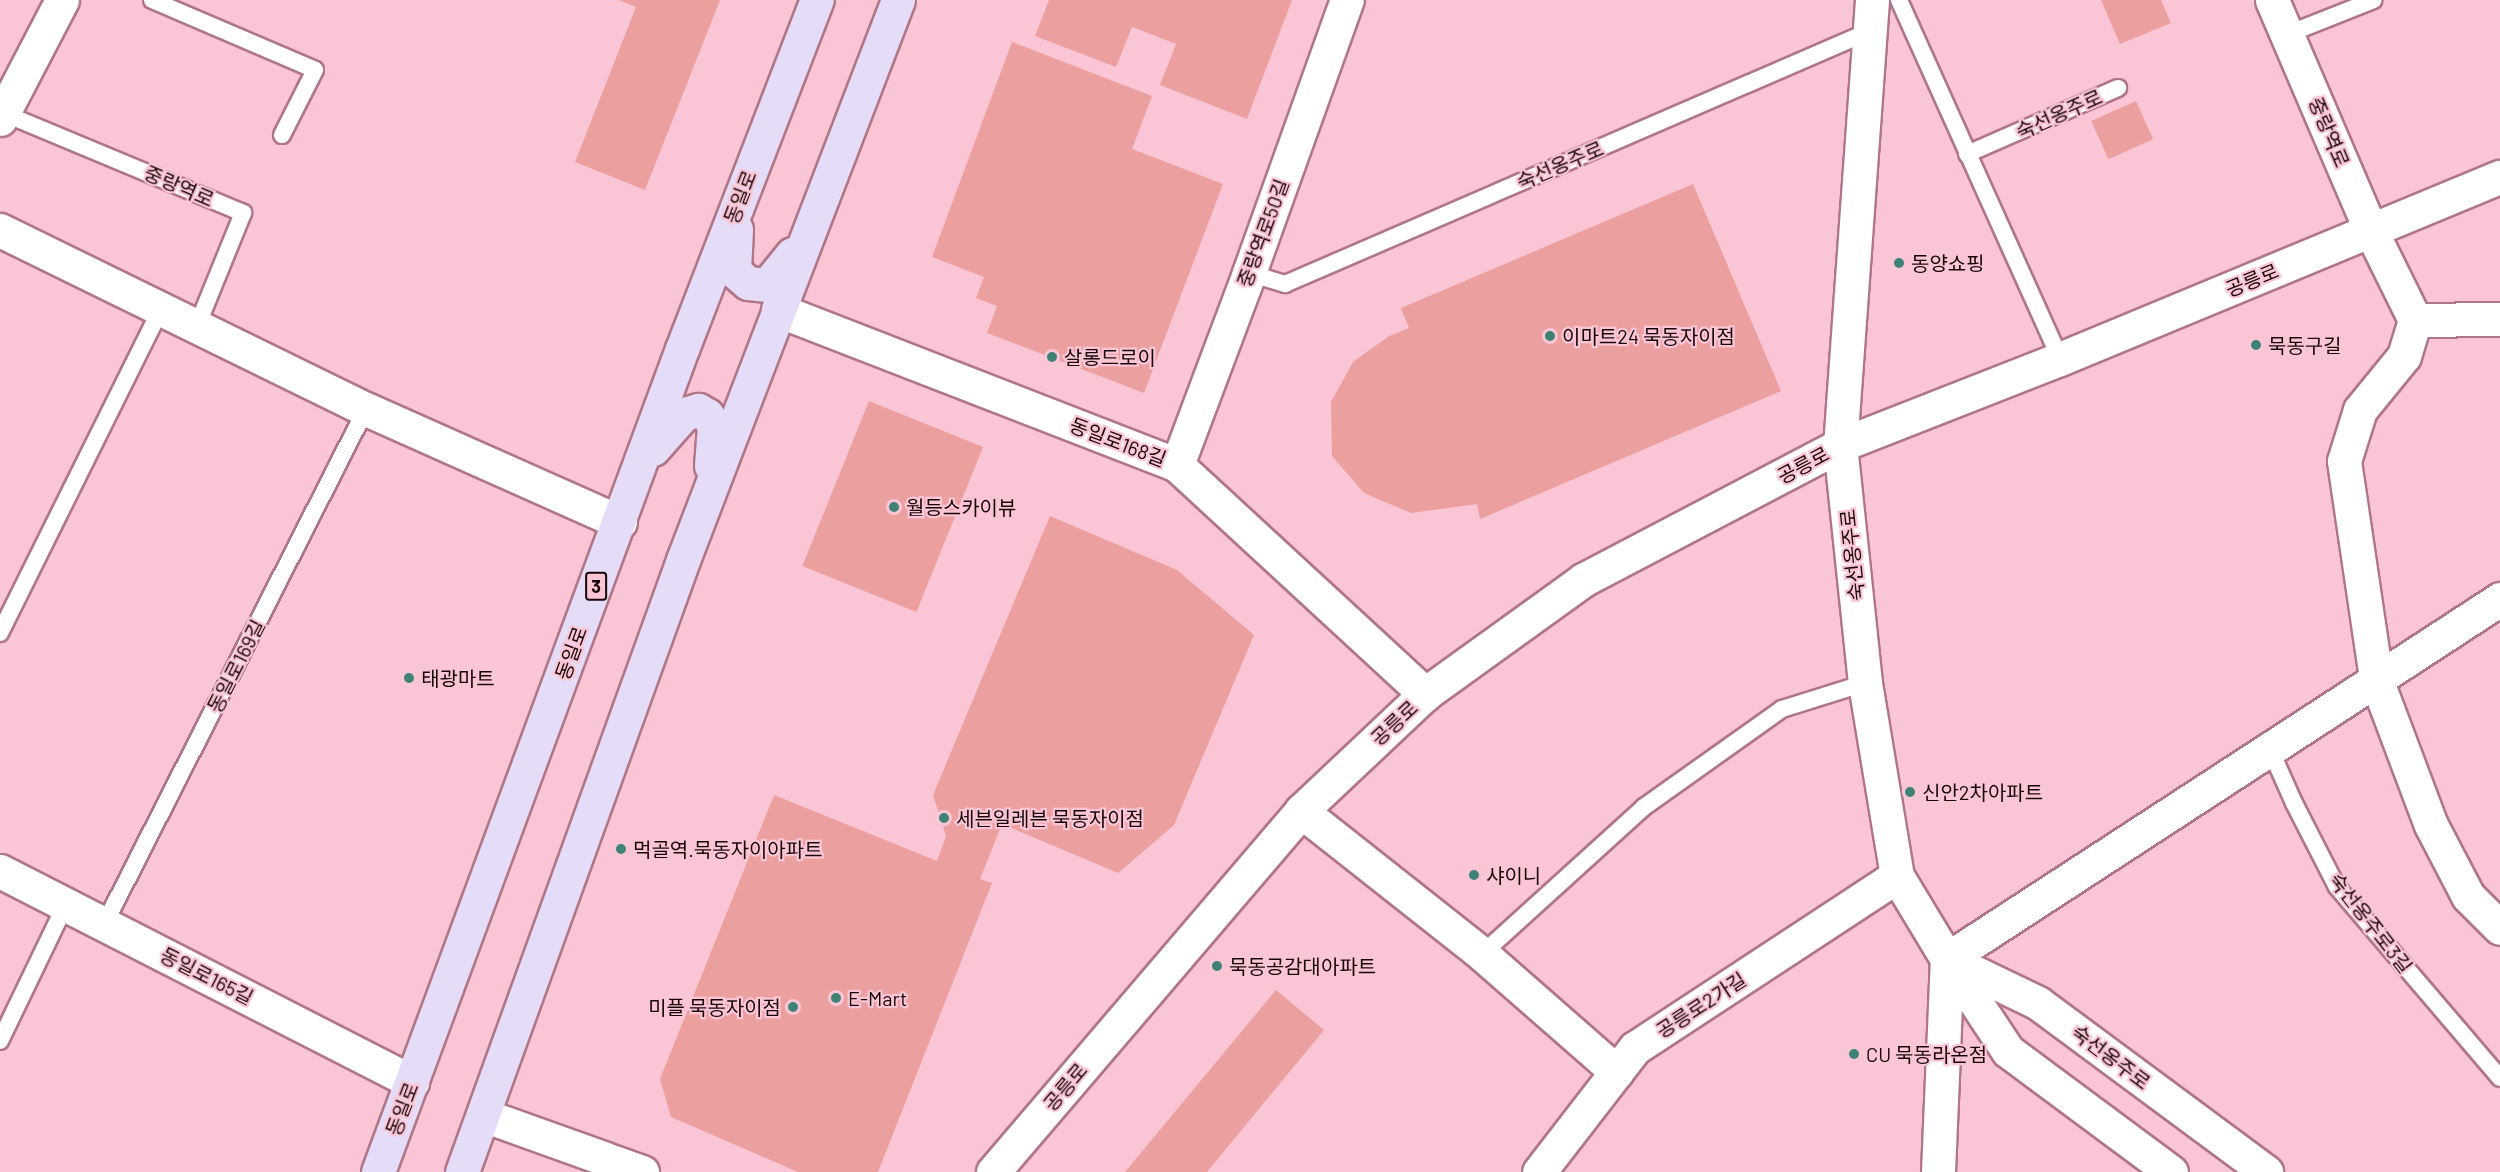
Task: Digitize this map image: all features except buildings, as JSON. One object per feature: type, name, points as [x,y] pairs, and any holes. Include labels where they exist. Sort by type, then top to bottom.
[{"type":"main road","name":"동일로","points":[[378,1172],[737,206],[817,0]]},
{"type":"main road","points":[[462,1172],[710,489],[898,0]]},
{"type":"main road","points":[[737,206],[734,271],[748,283],[767,285],[807,235]]},
{"type":"main road","points":[[642,460],[684,414],[698,410],[707,415],[714,425],[710,489]]},
{"type":"street","name":"중랑역로","points":[[2,116],[62,0]]},
{"type":"street","name":"중랑역로50길","points":[[1177,465],[1347,0]]},
{"type":"street","name":"중랑역로","points":[[2272,0],[2371,231]]},
{"type":"street","name":"숙선옹주로","points":[[1891,7],[1840,445],[1865,683],[1897,876],[1947,959],[2008,1052],[2171,1172]]},
{"type":"street","name":"공릉로","points":[[993,1172],[1301,811],[1425,694],[1583,580],[1840,445],[2060,359],[2500,177]]},
{"type":"street","points":[[0,230],[198,324],[366,408],[620,522]]},
{"type":"street","points":[[2371,231],[2415,320],[2404,356],[2360,410],[2344,461],[2376,679],[2431,825],[2468,896],[2500,928]]},
{"type":"street","name":"동일로168길","points":[[778,310],[1177,465],[1425,694]]},
{"type":"street","points":[[2415,320],[2500,319]]},
{"type":"street","points":[[1938,1172],[1947,959],[2500,598]]},
{"type":"street","points":[[1301,811],[1482,954],[1617,1072]]},
{"type":"street","name":"동일로165길","points":[[0,871],[105,923],[412,1083]]},
{"type":"street","name":"공릉로2가길","points":[[1539,1172],[1635,1048],[1897,876]]},
{"type":"street","name":"숙선옹주로","points":[[1947,959],[2038,1003],[2266,1172]]},
{"type":"street","points":[[483,1115],[642,1172]]},
{"type":"lane","points":[[152,0],[315,70],[282,135]]},
{"type":"lane","points":[[2288,34],[2374,0]]},
{"type":"lane","points":[[1891,7],[1968,154],[2060,359]]},
{"type":"lane","name":"숙선옹주로","points":[[1249,273],[1285,284],[1891,7]]},
{"type":"lane","name":"숙선옹주로","points":[[1968,154],[2118,88]]},
{"type":"lane","name":"중랑역로","points":[[2,116],[243,213],[198,324]]},
{"type":"lane","points":[[0,633],[162,307]]},
{"type":"lane","name":"동일로169길","points":[[105,923],[366,408]]},
{"type":"lane","points":[[1482,954],[1644,807],[1782,709],[1865,683]]},
{"type":"lane","name":"숙선옹주로3길","points":[[2270,749],[2294,804],[2337,887],[2500,1078]]},
{"type":"lane","points":[[0,1041],[66,904]]},
{"type":"place","name":"동양쇼핑","points":[[1899,263]]},
{"type":"place","name":"이마트24 묵동자이점","points":[[1550,336]]},
{"type":"place","name":"묵동구길","points":[[2256,345]]},
{"type":"place","name":"살롱드로이","points":[[1052,357]]},
{"type":"place","name":"월등스카이뷰","points":[[894,507]]},
{"type":"place","name":"태광마트","points":[[409,678]]},
{"type":"place","name":"신안2차아파트","points":[[1910,792]]},
{"type":"place","name":"세븐일레븐 묵동자이점","points":[[944,818]]},
{"type":"place","name":"먹골역.묵동자이아파트","points":[[621,849]]},
{"type":"place","name":"샤이니","points":[[1474,875]]},
{"type":"place","name":"묵동공감대아파트","points":[[1217,966]]},
{"type":"place","name":"E-Mart","points":[[836,998]]},
{"type":"place","name":"미플 묵동자이점","points":[[793,1007]]},
{"type":"place","name":"CU 묵동라온점","points":[[1854,1054]]}]
